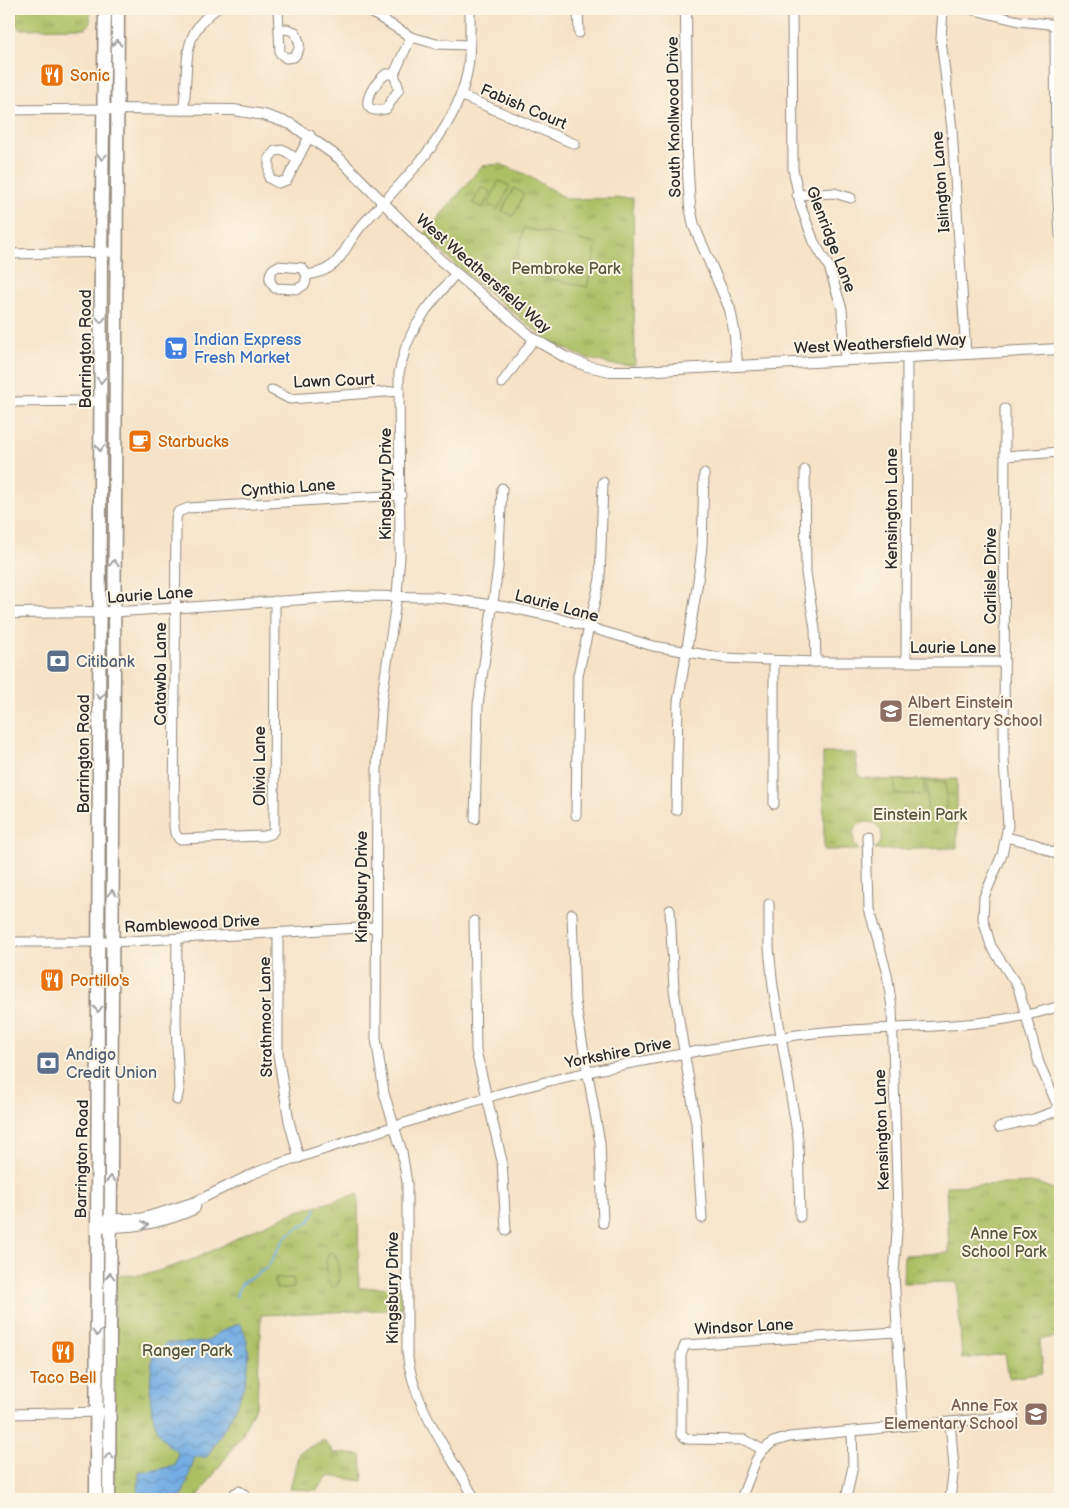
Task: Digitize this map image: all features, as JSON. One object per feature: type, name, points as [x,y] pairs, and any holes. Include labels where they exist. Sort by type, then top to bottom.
[{"type":"main road","name":"Barrington Road","points":[[105,9],[101,252],[97,1223],[103,1412],[109,1499]]},
{"type":"main road","name":"Barrington Road","points":[[96,1499],[103,1412],[110,1223],[118,9]]},
{"type":"street","points":[[183,110],[186,56],[192,37],[206,16],[216,9]]},
{"type":"street","points":[[278,9],[280,30]]},
{"type":"street","points":[[366,9],[411,37],[437,44],[469,45]]},
{"type":"street","points":[[307,275],[326,271],[337,263],[358,231],[415,169],[439,138],[460,95],[467,73],[470,9]]},
{"type":"street","points":[[578,9],[579,33]]},
{"type":"street","name":"South Knollwood Drive","points":[[686,9],[687,155],[690,207],[694,226],[730,309],[735,336],[737,366]]},
{"type":"street","name":"Glenridge Lane","points":[[792,9],[792,152],[797,195],[814,242],[829,268],[842,309],[845,360]]},
{"type":"street","name":"Islington Lane","points":[[943,9],[940,40],[952,128],[966,354]]},
{"type":"street","points":[[970,9],[1058,25],[1056,168],[1060,235]]},
{"type":"street","points":[[394,74],[411,37]]},
{"type":"street","name":"Fabish Court","points":[[460,95],[575,144]]},
{"type":"street","name":"West Weathersfield Way","points":[[103,109],[234,110],[264,115],[291,124],[310,135],[340,158],[456,273],[534,339],[565,357],[610,371],[639,372],[1060,348]]},
{"type":"street","points":[[9,110],[103,109]]},
{"type":"street","points":[[297,159],[310,135]]},
{"type":"street","points":[[797,195],[834,193],[851,198]]},
{"type":"street","points":[[9,254],[115,252]]},
{"type":"street","name":"Kingsbury Drive","points":[[456,273],[426,310],[414,329],[401,363],[399,392],[401,495],[397,596],[385,670],[378,738],[376,1050],[384,1093],[403,1158],[407,1183],[407,1352],[410,1375],[427,1416],[475,1499]]},
{"type":"street","points":[[502,383],[534,339]]},
{"type":"street","name":"Kensington Lane","points":[[906,662],[907,357]]},
{"type":"street","name":"Lawn Court","points":[[272,390],[290,398],[399,392]]},
{"type":"street","points":[[9,402],[101,401]]},
{"type":"street","name":"Carlisle Drive","points":[[1005,409],[1004,759],[1008,815],[1002,854],[984,897],[983,919],[991,946],[1018,987],[1039,1063],[1060,1111]]},
{"type":"street","points":[[1005,456],[1060,452]]},
{"type":"street","points":[[805,470],[806,573],[815,629],[816,662]]},
{"type":"street","points":[[676,810],[677,713],[702,546],[704,474]]},
{"type":"street","points":[[576,815],[577,685],[582,654],[602,568],[603,482]]},
{"type":"street","points":[[475,819],[478,706],[500,549],[502,488]]},
{"type":"street","name":"Cynthia Lane","points":[[178,512],[188,508],[401,495]]},
{"type":"street","name":"Catawba Lane","points":[[177,837],[174,826],[176,519],[178,512]]},
{"type":"street","name":"Laurie Lane","points":[[9,612],[114,612],[275,601],[397,596],[444,598],[493,604],[653,646],[685,653],[724,658],[816,662],[1004,662]]},
{"type":"street","name":"Olivia Lane","points":[[177,837],[183,840],[264,836],[271,834],[274,830],[275,601]]},
{"type":"street","points":[[774,661],[774,804]]},
{"type":"street","name":"Kensington Lane","points":[[867,836],[869,909],[889,986],[893,1027],[898,1217],[894,1265],[903,1426]]},
{"type":"street","points":[[1006,837],[1035,844],[1060,856]]},
{"type":"street","points":[[769,904],[771,967],[798,1139],[800,1217]]},
{"type":"street","points":[[670,910],[674,990],[697,1132],[702,1218]]},
{"type":"street","points":[[572,914],[575,1001],[586,1073],[600,1143],[604,1223]]},
{"type":"street","points":[[474,921],[474,1034],[477,1060],[502,1161],[506,1230]]},
{"type":"street","name":"Ramblewood Drive","points":[[9,942],[112,942],[376,927]]},
{"type":"street","name":"Strathmoor Lane","points":[[278,933],[278,1055],[288,1121],[299,1158]]},
{"type":"street","points":[[177,939],[176,1024],[179,1089],[177,1100]]},
{"type":"street","name":"Yorkshire Drive","points":[[97,1223],[142,1226],[159,1223],[195,1209],[197,1201],[262,1170],[487,1098],[586,1073],[781,1037],[830,1030],[967,1024],[1026,1015],[1060,1006]]},
{"type":"street","points":[[999,1127],[1034,1120],[1060,1111]]},
{"type":"street","name":"Windsor Lane","points":[[763,1450],[745,1440],[687,1439],[683,1436],[680,1430],[680,1354],[685,1345],[897,1332]]},
{"type":"street","points":[[9,1414],[103,1412]]},
{"type":"street","points":[[741,1499],[756,1460],[763,1450],[773,1442],[788,1437],[1014,1416]]},
{"type":"street","points":[[950,1422],[954,1466],[950,1499]]},
{"type":"street","points":[[846,1499],[853,1466],[852,1431]]},
{"type":"street","points":[[233,1499],[235,1493],[239,1491],[244,1494],[245,1499]]},
{"type":"green space","points":[[16,9],[90,9],[90,24],[86,28],[20,29],[16,25]]},
{"type":"green space","name":"Pembroke Park","points":[[500,164],[525,174],[567,199],[633,198],[635,365],[614,365],[586,358],[548,341],[459,268],[424,235],[482,166]]},
{"type":"green space","points":[[499,181],[510,186],[498,209],[488,204]]},
{"type":"green space","points":[[482,187],[491,192],[482,208],[473,203]]},
{"type":"green space","points":[[514,188],[524,194],[513,216],[502,211]]},
{"type":"green space","points":[[524,228],[597,244],[587,287],[514,271]]},
{"type":"green space","name":"Einstein Park","points":[[823,753],[855,753],[859,777],[885,780],[957,779],[957,848],[874,850],[881,842],[882,832],[876,824],[866,822],[860,824],[853,832],[854,844],[859,850],[824,850]]},
{"type":"green space","points":[[895,780],[924,780],[924,795],[895,794]]},
{"type":"green space","points":[[927,782],[946,782],[946,819],[927,819]]},
{"type":"green space","name":"Anne Fox School Park","points":[[1036,1183],[1060,1191],[1060,1337],[1040,1339],[1043,1373],[1009,1378],[1005,1354],[962,1359],[957,1282],[903,1283],[904,1255],[949,1253],[946,1186]]},
{"type":"green space","name":"Ranger Park","points":[[358,1194],[359,1288],[402,1287],[402,1309],[261,1315],[257,1402],[242,1435],[196,1499],[114,1499],[115,1276],[149,1274],[197,1258],[257,1228],[295,1212]]},
{"type":"green space","points":[[328,1253],[334,1253],[335,1257],[337,1257],[340,1282],[337,1282],[337,1286],[331,1287],[330,1283],[328,1283],[326,1258]]},
{"type":"green space","points":[[293,1278],[294,1288],[276,1289],[275,1279]]},
{"type":"green space","points":[[324,1440],[334,1453],[361,1455],[363,1481],[328,1476],[317,1490],[290,1489],[299,1452]]},
{"type":"water","points":[[240,1323],[247,1340],[249,1358],[247,1375],[242,1393],[225,1426],[207,1457],[195,1457],[181,1499],[138,1499],[139,1473],[175,1466],[178,1452],[167,1444],[155,1422],[150,1394],[153,1354],[167,1343],[205,1342],[225,1329]]},
{"type":"waterway","points":[[236,1297],[241,1285],[268,1266],[286,1237],[309,1222],[316,1208]]},
{"type":"place","name":"Sonic","points":[[52,75]]},
{"type":"place","name":"Indian Express Fresh Market","points":[[176,348]]},
{"type":"place","name":"Starbucks","points":[[140,441]]},
{"type":"place","name":"Citibank","points":[[58,661]]},
{"type":"place","name":"Albert Einstein Elementary School","points":[[891,711]]},
{"type":"place","name":"Portillo's","points":[[52,980]]},
{"type":"place","name":"Andigo Credit Union","points":[[48,1063]]},
{"type":"place","name":"Taco Bell","points":[[63,1352]]},
{"type":"place","name":"Anne Fox Elementary School","points":[[1036,1414]]}]
